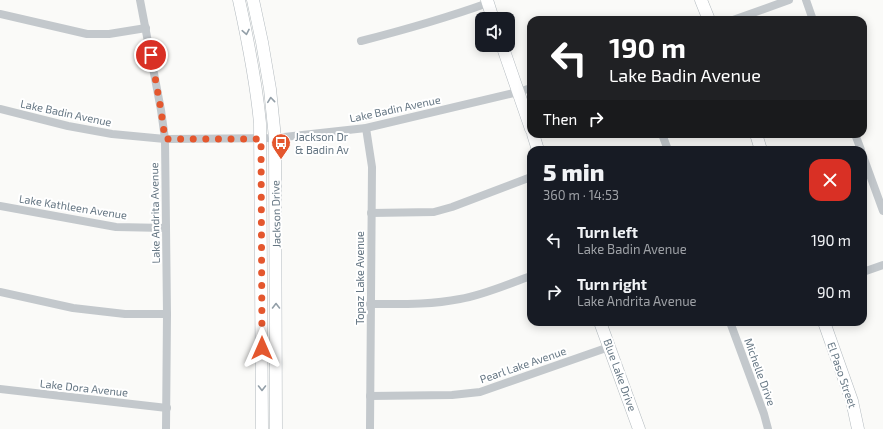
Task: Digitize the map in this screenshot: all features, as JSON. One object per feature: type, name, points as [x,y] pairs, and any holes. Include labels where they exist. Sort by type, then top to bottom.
[{"type":"main road","name":"Jackson Drive","points":[[239,0],[257,90],[261,139],[262,429]]},
{"type":"main road","name":"Jackson Drive","points":[[253,0],[270,89],[275,138],[276,429]]},
{"type":"main road","points":[[701,0],[707,16]]},
{"type":"main road","points":[[487,1],[491,12]]},
{"type":"main road","points":[[504,52],[527,118]]},
{"type":"main road","name":"Blue Lake Drive","points":[[601,326],[639,429]]},
{"type":"main road","name":"El Paso Street","points":[[825,326],[852,401],[858,429]]},
{"type":"street","name":"Lake Andrita Avenue","points":[[140,0],[165,139],[167,314],[166,429]]},
{"type":"street","points":[[744,16],[790,0]]},
{"type":"street","points":[[806,0],[812,16]]},
{"type":"street","points":[[361,41],[458,14],[487,1]]},
{"type":"street","points":[[0,14],[87,34],[108,34],[146,28]]},
{"type":"street","name":"Lake Badin Avenue","points":[[0,109],[68,126],[112,134],[165,139],[261,139],[366,128],[527,89]]},
{"type":"street","name":"Topaz Lake Avenue","points":[[366,128],[372,166],[370,429]]},
{"type":"street","points":[[867,167],[883,211]]},
{"type":"street","points":[[371,212],[434,212],[452,207],[527,179]]},
{"type":"street","name":"Lake Kathleen Avenue","points":[[0,206],[116,226],[166,228]]},
{"type":"street","points":[[867,271],[883,265]]},
{"type":"street","points":[[370,304],[434,304],[478,295],[527,277]]},
{"type":"street","points":[[0,292],[73,308],[125,314],[167,314]]},
{"type":"street","name":"Michelle Drive","points":[[731,326],[764,414],[768,429]]},
{"type":"street","name":"Pearl Lake Avenue","points":[[370,396],[452,395],[480,392],[609,347]]},
{"type":"street","name":"Lake Dora Avenue","points":[[0,389],[166,408]]},
{"type":"place","name":"Jackson Dr & Badin Av","points":[[281,160]]},
{"type":"route","points":[[151,55],[165,139],[261,139],[262,348]]}]
